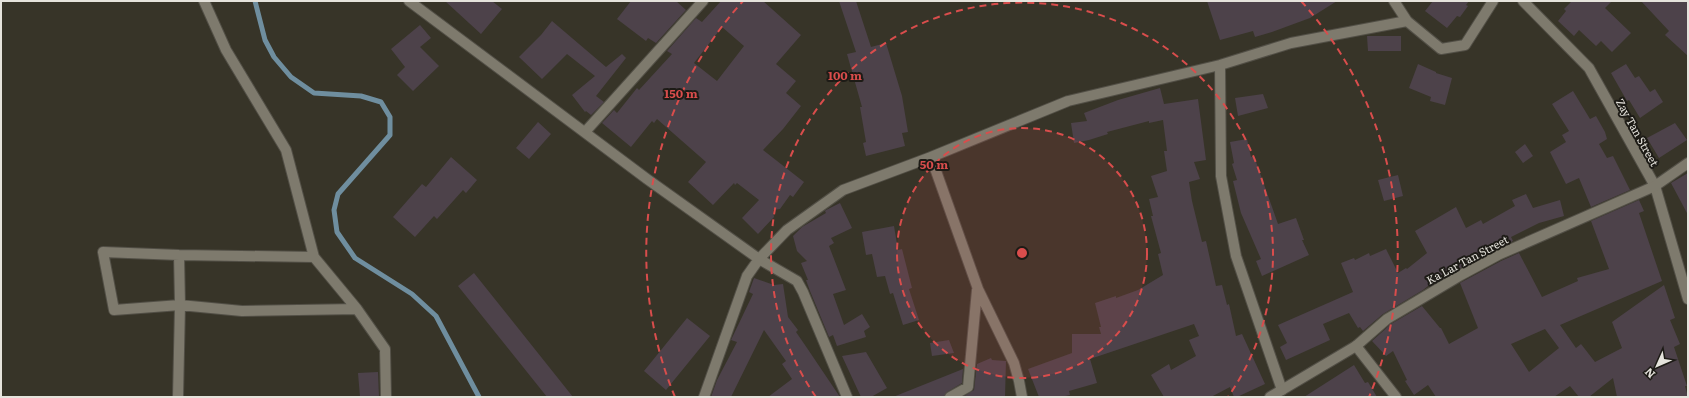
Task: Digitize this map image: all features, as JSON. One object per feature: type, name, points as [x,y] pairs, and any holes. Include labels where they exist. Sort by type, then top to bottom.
[{"type":"street","points":[[204,1],[226,50],[286,150],[314,256],[357,309],[385,350],[386,397]]},
{"type":"street","points":[[409,1],[759,259],[797,281],[847,397]]},
{"type":"street","points":[[585,132],[703,1]]},
{"type":"street","points":[[1394,1],[1407,21],[1441,49],[1465,45],[1493,1]]},
{"type":"street","name":"Zay Tan Street","points":[[1523,1],[1589,68],[1655,186],[1688,299]]},
{"type":"street","points":[[704,397],[747,276],[759,259],[787,230],[843,190],[931,157],[1068,101],[1220,65],[1291,43],[1407,21]]},
{"type":"street","points":[[1220,65],[1220,176],[1236,256],[1282,390]]},
{"type":"street","points":[[931,157],[978,289],[1014,364],[1020,381],[1022,397]]},
{"type":"street","name":"Ka Lar Tan Street","points":[[1270,397],[1356,346],[1388,319],[1424,296],[1486,261],[1655,186],[1688,163]]},
{"type":"street","points":[[314,256],[179,255],[103,252],[114,310],[180,305],[242,311],[357,309]]},
{"type":"street","points":[[178,397],[180,305],[179,255]]},
{"type":"street","points":[[950,397],[968,387],[978,289]]},
{"type":"street","points":[[1356,346],[1396,397]]},
{"type":"building","points":[[445,1],[492,1],[502,9],[481,34]]},
{"type":"building","points":[[631,1],[676,1],[686,10],[656,43],[648,38],[646,41],[617,19]]},
{"type":"building","points":[[721,1],[763,1],[801,35],[776,64],[796,81],[786,93],[801,106],[783,129],[763,150],[804,182],[793,197],[790,195],[780,209],[773,210],[774,217],[758,234],[742,218],[759,200],[737,183],[735,185],[734,183],[713,205],[688,182],[706,162],[657,119],[654,123],[652,121],[631,147],[602,123],[614,110],[617,113],[637,88],[639,90],[672,54],[667,51],[696,18],[702,22]],"holes":[[[722,27],[744,46],[717,81],[694,63]]]},
{"type":"building","points":[[839,1],[856,1],[871,47],[886,43],[902,96],[908,132],[902,133],[905,146],[866,156],[863,143],[866,142],[860,107],[862,107],[847,54],[856,52]]},
{"type":"building","points":[[1207,1],[1337,1],[1310,18],[1272,32],[1255,37],[1253,31],[1220,40]]},
{"type":"building","points":[[1433,1],[1469,1],[1466,5],[1468,6],[1460,17],[1457,16],[1447,28],[1425,11]]},
{"type":"building","points":[[1572,1],[1612,1],[1605,8],[1631,33],[1612,52],[1601,41],[1596,46],[1579,30],[1574,36],[1558,21],[1566,11],[1564,9]]},
{"type":"building","points":[[1641,1],[1688,1],[1688,56],[1665,35],[1669,31]]},
{"type":"building","points":[[552,21],[606,67],[622,54],[626,58],[596,96],[604,102],[591,115],[586,111],[585,112],[572,95],[595,76],[567,54],[542,79],[519,57],[541,35]]},
{"type":"building","points":[[420,25],[431,38],[420,47],[439,66],[413,91],[397,75],[405,67],[391,49]]},
{"type":"building","points":[[1367,36],[1401,36],[1401,51],[1368,51]]},
{"type":"building","points":[[1418,64],[1436,73],[1452,78],[1445,105],[1430,101],[1431,97],[1409,88]]},
{"type":"building","points":[[1626,64],[1635,78],[1639,76],[1650,92],[1655,89],[1663,102],[1640,118],[1629,100],[1627,101],[1611,73]]},
{"type":"building","points":[[1160,88],[1164,104],[1198,99],[1206,160],[1194,162],[1200,179],[1189,182],[1192,201],[1202,242],[1206,241],[1216,286],[1222,285],[1227,305],[1229,304],[1236,336],[1242,334],[1265,384],[1237,397],[1234,397],[1230,387],[1211,397],[1164,397],[1151,375],[1169,364],[1171,370],[1196,356],[1189,340],[1199,336],[1194,324],[1090,359],[1097,383],[1069,391],[1070,395],[1061,397],[1039,397],[1028,369],[1072,353],[1072,334],[1101,334],[1099,327],[1101,327],[1095,303],[1116,296],[1116,298],[1138,290],[1163,275],[1158,254],[1161,253],[1151,216],[1153,216],[1149,199],[1158,197],[1151,176],[1167,171],[1164,151],[1167,151],[1163,120],[1149,123],[1149,121],[1107,132],[1108,134],[1089,140],[1074,143],[1071,123],[1087,121],[1084,113],[1118,100]]},
{"type":"building","points":[[1573,91],[1590,119],[1596,116],[1605,132],[1607,139],[1599,144],[1607,158],[1613,156],[1630,190],[1591,207],[1579,178],[1566,184],[1550,152],[1566,142],[1562,135],[1569,131],[1552,104]]},
{"type":"building","points":[[1263,94],[1268,108],[1238,116],[1235,98]]},
{"type":"building","points":[[538,122],[551,134],[529,159],[516,148]]},
{"type":"building","points":[[1675,123],[1687,140],[1659,158],[1647,138]]},
{"type":"building","points":[[1247,139],[1251,157],[1254,156],[1278,224],[1296,218],[1304,240],[1302,240],[1309,255],[1262,276],[1256,261],[1261,259],[1241,213],[1233,181],[1237,180],[1232,164],[1234,163],[1230,142]]},
{"type":"building","points":[[1525,144],[1533,156],[1523,163],[1515,152]]},
{"type":"building","points":[[451,157],[477,180],[466,193],[463,190],[437,219],[434,216],[415,237],[393,217],[422,184],[426,187]]},
{"type":"building","points":[[1688,173],[1688,215],[1671,183]]},
{"type":"building","points":[[1398,175],[1403,196],[1384,201],[1378,180]]},
{"type":"building","points":[[1526,194],[1533,208],[1560,200],[1564,216],[1539,223],[1511,237],[1513,241],[1455,271],[1453,266],[1423,290],[1383,314],[1363,331],[1360,327],[1358,328],[1349,313],[1323,324],[1330,340],[1286,360],[1280,347],[1287,343],[1278,325],[1353,292],[1341,263],[1354,258],[1355,260],[1369,253],[1370,256],[1386,249],[1398,273],[1406,268],[1407,269],[1427,253],[1415,231],[1456,207],[1466,228],[1481,220],[1483,224],[1515,206],[1512,200]]},
{"type":"building","points":[[1639,200],[1644,211],[1639,213],[1662,281],[1560,325],[1576,348],[1581,344],[1595,362],[1622,348],[1612,322],[1664,285],[1675,318],[1670,320],[1680,344],[1674,347],[1687,386],[1685,386],[1688,397],[1617,397],[1613,378],[1589,397],[1579,397],[1570,386],[1554,397],[1436,397],[1428,385],[1414,395],[1405,381],[1407,380],[1393,351],[1386,356],[1372,341],[1391,324],[1422,306],[1441,328],[1449,344],[1478,328],[1460,283],[1519,253],[1542,297],[1578,281],[1577,278],[1609,269],[1591,221]],"holes":[[[1545,329],[1559,348],[1529,372],[1511,344]]]},
{"type":"building","points":[[840,203],[852,228],[831,238],[834,243],[829,246],[846,290],[833,294],[844,325],[862,314],[870,327],[864,331],[866,337],[837,346],[833,335],[829,337],[810,291],[806,280],[808,280],[801,263],[807,261],[797,251],[793,236],[802,227],[826,213],[826,210]]},
{"type":"building","points":[[894,226],[898,250],[902,249],[912,288],[909,289],[919,320],[903,325],[893,293],[890,294],[885,276],[877,277],[872,254],[866,255],[862,232]]},
{"type":"building","points":[[474,273],[573,397],[547,397],[458,286]]},
{"type":"building","points":[[754,278],[774,285],[783,284],[788,317],[798,330],[796,332],[840,397],[768,397],[792,379],[782,364],[786,361],[764,330],[731,397],[711,397],[717,380],[737,342],[731,340],[753,294],[749,292]]},
{"type":"building","points":[[687,318],[710,336],[666,390],[644,371]]},
{"type":"building","points":[[949,340],[954,353],[932,356],[930,343]]},
{"type":"building","points":[[866,352],[887,388],[871,397],[861,397],[842,356]]},
{"type":"building","points":[[991,358],[992,360],[1006,361],[1005,397],[963,397],[974,390],[977,364]]},
{"type":"building","points":[[1354,365],[1365,383],[1368,382],[1377,397],[1304,397]]},
{"type":"building","points":[[963,369],[962,383],[947,392],[944,397],[893,397]]},
{"type":"building","points":[[378,372],[379,397],[360,397],[358,373]]},
{"type":"waterway","points":[[255,1],[265,40],[274,57],[291,77],[314,93],[361,96],[381,102],[390,117],[390,135],[338,194],[334,210],[337,232],[355,258],[412,294],[436,316],[479,397]]}]
